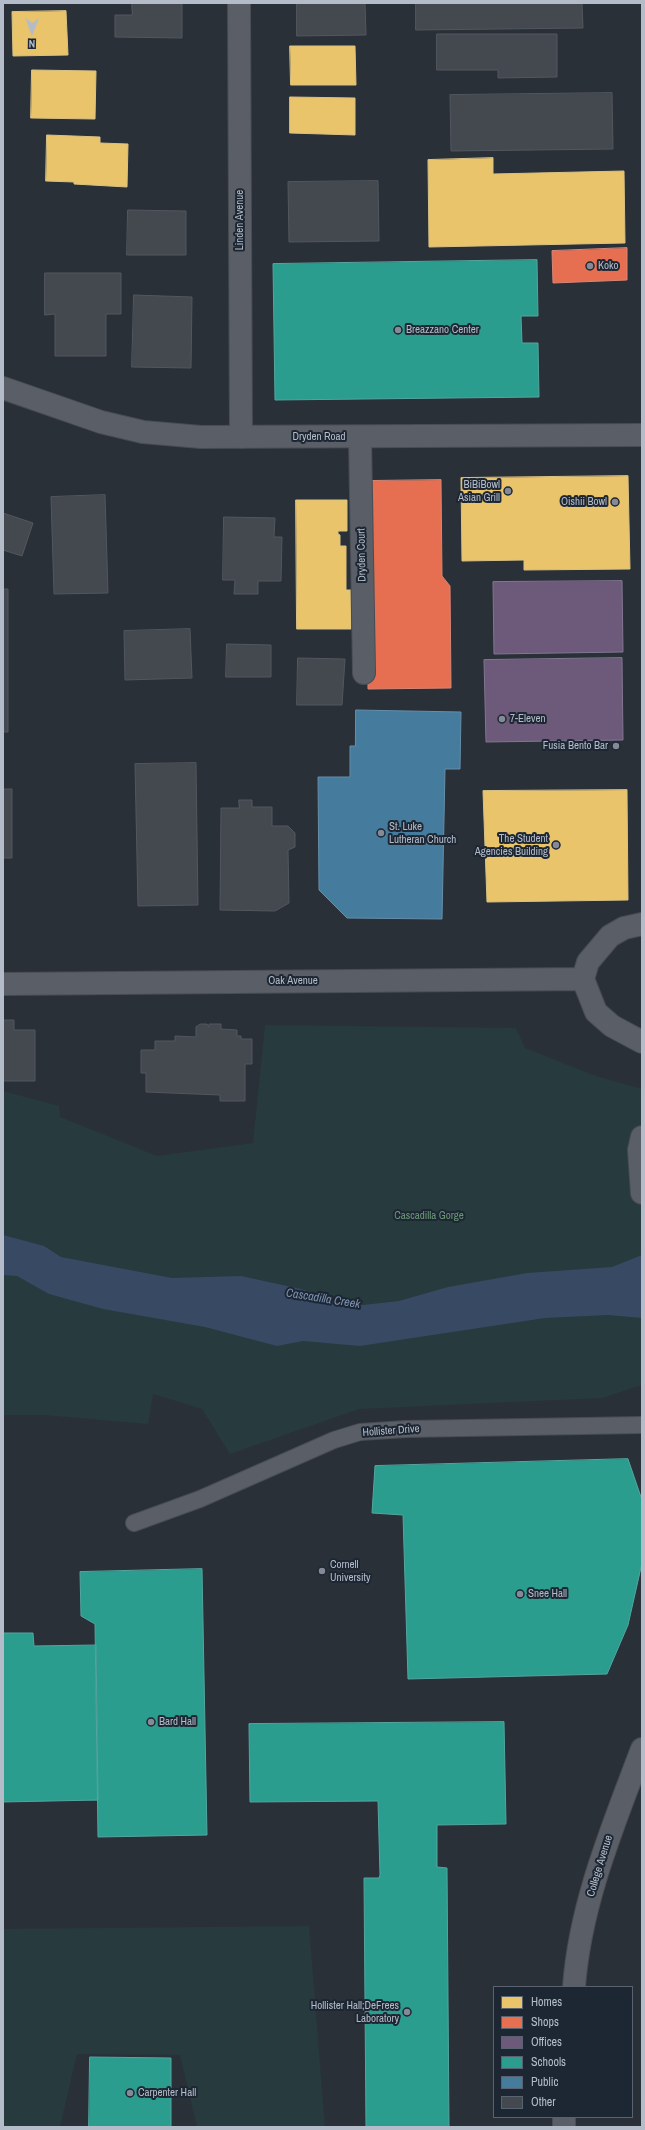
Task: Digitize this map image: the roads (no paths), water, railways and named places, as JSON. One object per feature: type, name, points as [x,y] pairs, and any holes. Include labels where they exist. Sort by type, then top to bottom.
[{"type":"street","name":"Linden Avenue","points":[[239,3],[241,437]]},
{"type":"street","name":"Dryden Road","points":[[3,388],[101,422],[143,432],[201,437],[642,435]]},
{"type":"street","name":"Dryden Court","points":[[360,437],[364,673]]},
{"type":"street","points":[[642,924],[624,928],[610,936],[588,962],[583,978],[591,1003],[596,1012],[612,1026],[642,1042]]},
{"type":"street","name":"Oak Avenue","points":[[3,984],[583,978]]},
{"type":"street","points":[[641,1189],[639,1150],[642,1137]]},
{"type":"street","name":"College Avenue","points":[[574,1986],[581,1932],[587,1909],[607,1843],[642,1749]]},
{"type":"lane","name":"Hollister Drive","points":[[134,1524],[200,1499],[334,1440],[360,1432],[406,1429],[642,1425]]},
{"type":"water","name":"Cascadilla Creek","points":[[3,1235],[44,1246],[61,1257],[172,1278],[241,1276],[301,1289],[354,1306],[399,1301],[448,1287],[527,1273],[612,1267],[642,1255],[642,1318],[608,1315],[545,1318],[360,1346],[303,1341],[277,1346],[205,1327],[103,1309],[49,1294],[17,1276],[3,1275]]},
{"type":"place","name":"Koko","points":[[590,266]]},
{"type":"place","name":"Breazzano Center","points":[[398,330]]},
{"type":"place","name":"BiBiBowl Asian Grill","points":[[508,491]]},
{"type":"place","name":"Oishii Bowl","points":[[615,502]]},
{"type":"place","name":"7-Eleven","points":[[502,719]]},
{"type":"place","name":"Fusia Bento Bar","points":[[616,746]]},
{"type":"place","name":"St. Luke Lutheran Church","points":[[381,833]]},
{"type":"place","name":"The Student Agencies Building","points":[[556,845]]},
{"type":"place","name":"Cornell University","points":[[322,1571]]},
{"type":"place","name":"Snee Hall","points":[[520,1594]]},
{"type":"place","name":"Bard Hall","points":[[151,1722]]},
{"type":"place","name":"Hollister Hall;DeFrees Laboratory","points":[[407,2012]]},
{"type":"place","name":"Carpenter Hall","points":[[130,2093]]},
{"type":"park label","name":"Cascadilla Gorge","points":[[429,1216]]}]
